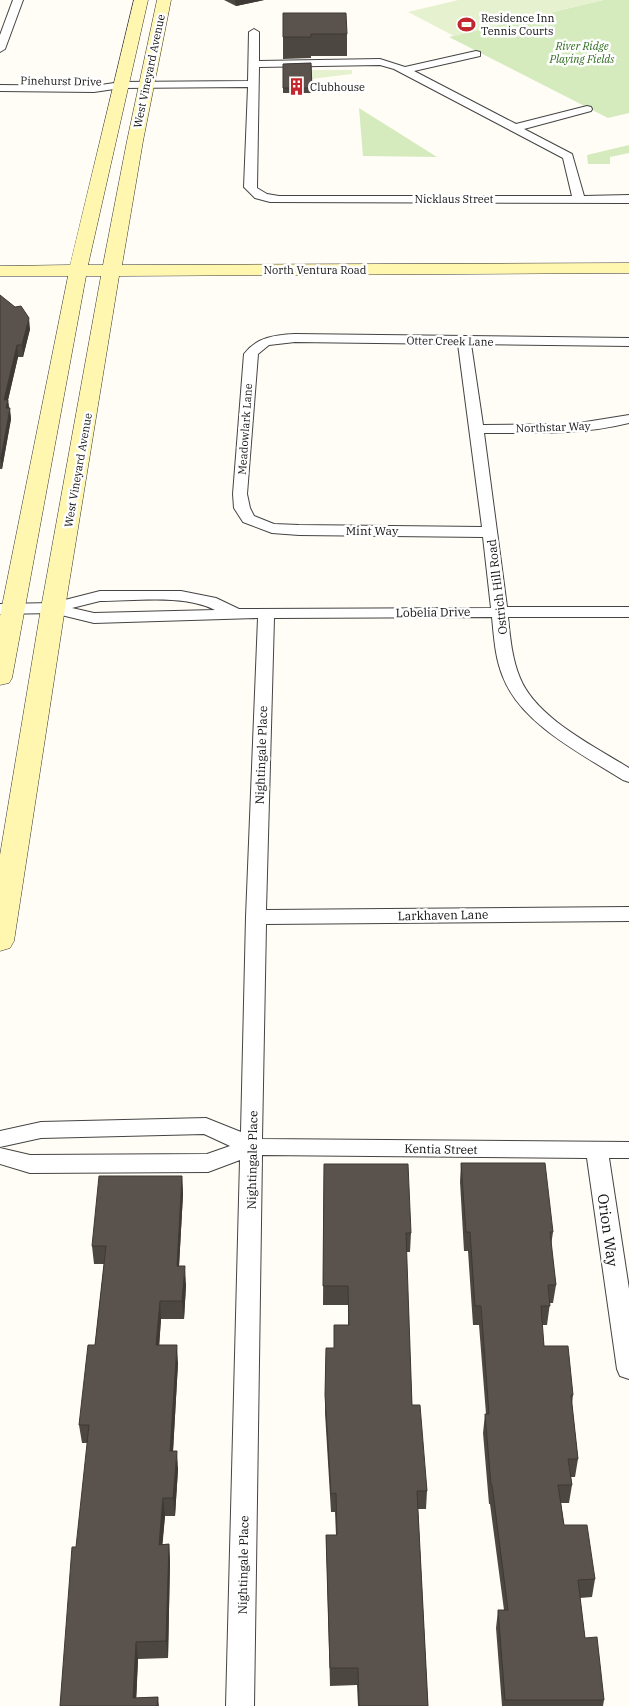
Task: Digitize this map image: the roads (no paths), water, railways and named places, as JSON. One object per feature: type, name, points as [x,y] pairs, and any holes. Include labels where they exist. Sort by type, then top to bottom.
[{"type":"main road","name":"West Vineyard Avenue","points":[[0,678],[6,609],[80,263],[141,0]]},
{"type":"main road","name":"West Vineyard Avenue","points":[[0,941],[53,608],[113,263],[135,141],[164,0]]},
{"type":"main road","name":"North Ventura Road","points":[[113,263],[629,253]]},
{"type":"main road","name":"North Ventura Road","points":[[0,255],[80,263],[629,268]]},
{"type":"main road","name":"North Ventura Road","points":[[0,271],[80,263]]},
{"type":"street","points":[[0,49],[18,0]]},
{"type":"street","points":[[254,32],[254,64],[380,62],[405,70],[568,156],[579,199]]},
{"type":"street","points":[[405,70],[476,54]]},
{"type":"street","name":"Nicklaus Street","points":[[254,64],[250,187],[253,192],[261,197],[279,200],[629,199]]},
{"type":"street","name":"Pinehurst Drive","points":[[0,80],[97,81],[121,85]]},
{"type":"street","points":[[147,85],[253,84]]},
{"type":"street","name":"Pinehurst Drive","points":[[0,88],[94,89],[121,85],[147,85]]},
{"type":"street","points":[[515,128],[587,109]]},
{"type":"street","name":"Otter Creek Lane","points":[[270,341],[295,338],[629,342]]},
{"type":"street","name":"Meadowlark Lane","points":[[255,523],[248,519],[240,494],[251,354],[254,348],[270,341]]},
{"type":"street","name":"Ostrich Hill Road","points":[[464,341],[490,532],[501,630],[509,673],[532,708],[550,724],[629,776]]},
{"type":"street","name":"Northstar Way","points":[[476,429],[573,428],[602,425],[629,419]]},
{"type":"street","name":"Mint Way","points":[[255,523],[272,528],[299,530],[490,532]]},
{"type":"street","name":"Lobelia Drive","points":[[6,609],[53,608],[94,618],[266,613],[629,612]]},
{"type":"street","name":"Nightingale Place","points":[[240,1706],[256,917],[266,613]]},
{"type":"street","name":"Larkhaven Lane","points":[[256,917],[629,914]]},
{"type":"street","name":"Kentia Street","points":[[0,1139],[41,1130],[206,1126],[252,1147]]},
{"type":"street","name":"Kentia Street","points":[[0,1156],[30,1164],[208,1163],[252,1147],[629,1150]]},
{"type":"street","name":"Orion Way","points":[[596,1150],[629,1369]]},
{"type":"place","name":"Residence Inn Tennis Courts","points":[[467,24]]},
{"type":"place","name":"Clubhouse","points":[[296,87]]},
{"type":"park label","name":"River Ridge Playing Fields","points":[[582,52]]}]
